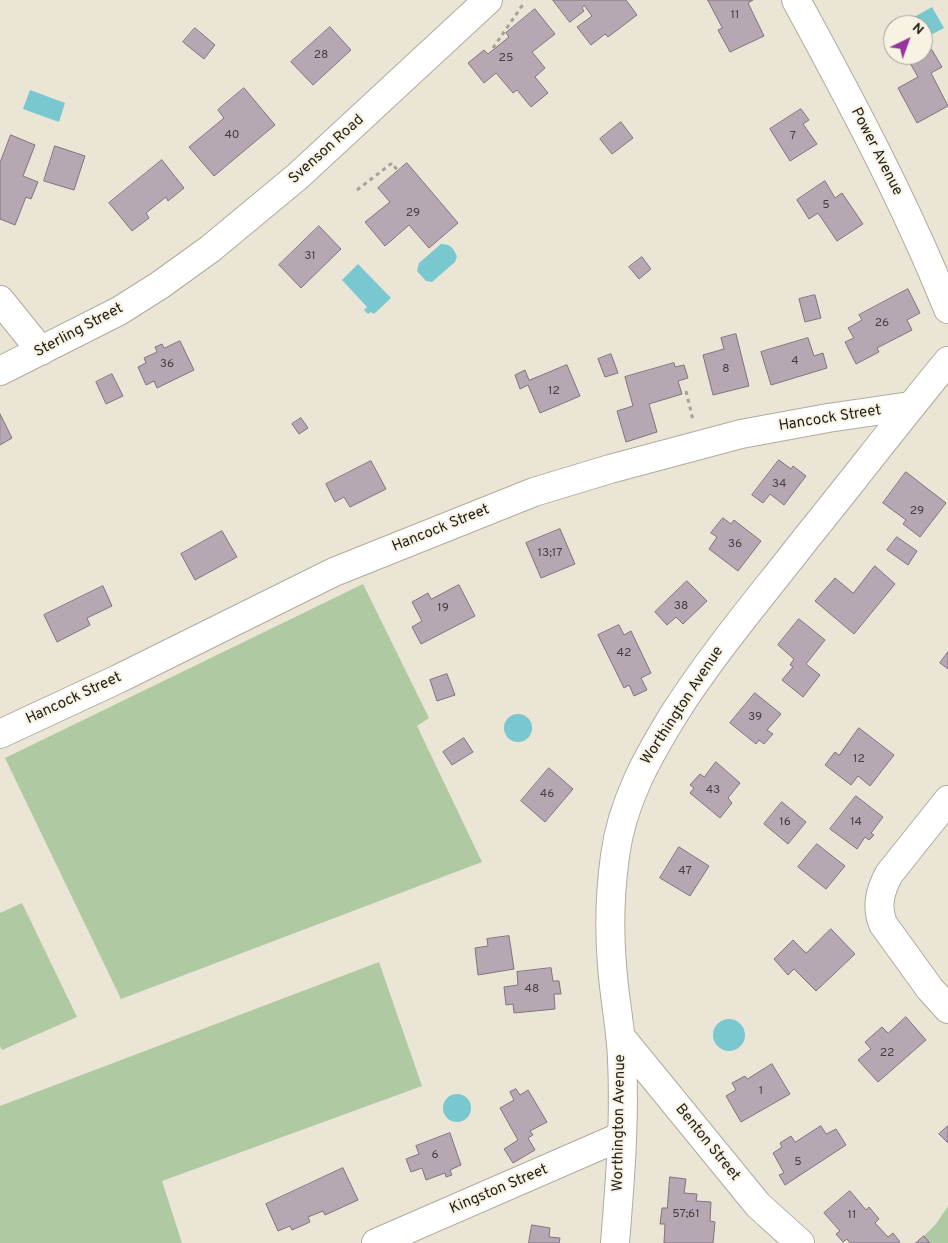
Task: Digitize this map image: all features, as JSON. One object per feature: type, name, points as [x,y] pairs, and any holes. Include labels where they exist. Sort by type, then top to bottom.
[{"type":"street","name":"Svenson Road","points":[[156,288],[210,249],[279,193],[488,0]]},
{"type":"street","name":"Power Avenue","points":[[796,0],[897,192],[948,308]]},
{"type":"street","name":"Sterling Street","points":[[0,371],[119,311],[156,288]]},
{"type":"street","points":[[0,300],[41,351]]},
{"type":"street","name":"Worthington Avenue","points":[[615,1243],[623,1097],[620,1036],[612,966],[610,909],[615,854],[635,782],[658,740],[689,691],[735,627],[910,406],[948,361]]},
{"type":"street","name":"Hancock Street","points":[[0,734],[118,679],[334,572],[534,492],[610,469],[741,434],[828,418],[910,406]]},
{"type":"street","points":[[948,800],[889,874],[883,885],[878,904],[883,924],[930,988],[948,1009]]},
{"type":"street","name":"Benton Street","points":[[620,1036],[758,1205],[800,1243]]},
{"type":"street","name":"Kingston Street","points":[[376,1243],[622,1136]]},
{"type":"path","points":[[492,48],[524,2]]},
{"type":"path","points":[[356,190],[392,163],[398,171]]},
{"type":"path","points":[[686,392],[694,424]]},
{"type":"green space","points":[[363,584],[429,718],[417,726],[482,862],[121,999],[5,758]]},
{"type":"green space","points":[[22,903],[77,1017],[2,1050],[0,1046],[0,913]]},
{"type":"green space","points":[[379,962],[422,1086],[162,1181],[182,1243],[0,1243],[0,1106]]},
{"type":"green space","points":[[948,1206],[948,1243],[917,1243],[936,1224]]},
{"type":"water","points":[[932,7],[944,28],[933,34],[933,15],[918,15]]},
{"type":"water","points":[[30,90],[65,103],[59,122],[23,109]]},
{"type":"water","points":[[441,244],[453,249],[457,256],[455,262],[432,282],[426,281],[417,271],[419,263]]},
{"type":"water","points":[[358,264],[391,298],[374,314],[371,312],[368,314],[364,310],[367,307],[342,280]]},
{"type":"water","points":[[518,714],[528,718],[532,728],[528,738],[518,742],[508,738],[504,728],[508,718]]},
{"type":"water","points":[[729,1019],[740,1024],[745,1035],[740,1046],[729,1051],[718,1046],[713,1035],[718,1024]]},
{"type":"water","points":[[457,1094],[467,1098],[471,1108],[467,1118],[457,1122],[447,1118],[443,1108],[447,1098]]},
{"type":"building","points":[[553,0],[626,0],[637,15],[608,37],[605,34],[591,45],[577,27],[592,16],[584,5],[582,8],[584,11],[570,22]]},
{"type":"building","points":[[708,0],[753,0],[748,3],[764,36],[730,52],[718,30],[722,28]]},
{"type":"building","points":[[535,9],[555,34],[532,52],[545,68],[535,77],[548,93],[531,107],[517,90],[513,93],[496,73],[484,83],[468,63],[484,50],[488,54],[509,37],[506,33]]},
{"type":"building","points":[[330,27],[351,50],[313,85],[291,62]]},
{"type":"building","points":[[195,28],[215,45],[204,59],[183,42]]},
{"type":"building","points":[[933,52],[942,67],[931,73],[948,106],[917,123],[898,88],[918,77],[911,65],[933,65]]},
{"type":"building","points":[[244,88],[275,125],[214,176],[189,147],[224,118],[218,110]]},
{"type":"building","points":[[801,109],[809,120],[803,124],[817,144],[790,161],[770,129]]},
{"type":"building","points":[[621,122],[633,138],[612,154],[600,139]]},
{"type":"building","points":[[11,135],[35,145],[23,176],[38,182],[31,199],[26,197],[15,225],[0,219],[0,163]]},
{"type":"building","points":[[55,146],[85,156],[74,190],[44,181]]},
{"type":"building","points":[[162,160],[184,188],[168,201],[166,197],[146,213],[149,218],[132,231],[109,203]]},
{"type":"building","points":[[407,163],[458,223],[429,248],[409,225],[385,246],[365,222],[390,202],[378,188]]},
{"type":"building","points":[[825,181],[835,198],[842,193],[863,224],[837,241],[818,213],[809,219],[797,200]]},
{"type":"building","points":[[319,226],[341,249],[301,288],[279,265]]},
{"type":"building","points":[[642,257],[651,269],[639,279],[629,267]]},
{"type":"building","points":[[908,289],[920,313],[907,320],[912,330],[877,348],[879,352],[856,364],[845,342],[854,338],[848,328],[862,320],[859,315]]},
{"type":"building","points":[[815,295],[821,318],[805,322],[799,299]]},
{"type":"building","points":[[736,334],[749,386],[713,395],[703,355],[724,349],[721,338]]},
{"type":"building","points":[[808,338],[814,356],[823,353],[827,368],[771,385],[761,352]]},
{"type":"building","points":[[180,341],[194,370],[157,388],[154,381],[146,385],[138,367],[146,363],[144,358],[157,352],[155,347],[162,344],[164,348]]},
{"type":"building","points":[[611,354],[618,373],[605,377],[598,359]]},
{"type":"building","points":[[674,363],[675,367],[684,365],[688,378],[678,381],[682,394],[649,404],[657,432],[626,442],[617,411],[633,406],[625,377]]},
{"type":"building","points":[[567,365],[580,396],[540,413],[528,385],[520,389],[515,375],[525,370],[529,380]]},
{"type":"building","points":[[112,374],[123,396],[106,404],[96,382]]},
{"type":"building","points":[[0,414],[12,438],[0,445]]},
{"type":"building","points":[[301,418],[308,428],[299,434],[292,424]]},
{"type":"building","points":[[779,460],[791,469],[793,466],[806,476],[784,505],[770,494],[763,503],[752,495]]},
{"type":"building","points":[[371,461],[386,489],[350,507],[344,497],[335,502],[326,484]]},
{"type":"building","points":[[906,472],[946,503],[920,537],[903,524],[906,520],[883,503]]},
{"type":"building","points":[[723,518],[731,524],[734,520],[761,541],[738,571],[709,549],[717,537],[711,533]]},
{"type":"building","points":[[560,529],[575,564],[541,578],[526,543]]},
{"type":"building","points":[[222,531],[237,557],[195,580],[181,554]]},
{"type":"building","points":[[897,537],[917,551],[908,565],[887,550]]},
{"type":"building","points":[[875,566],[895,584],[854,634],[815,601],[835,578],[853,593]]},
{"type":"building","points":[[687,581],[707,601],[683,624],[676,617],[667,625],[655,612]]},
{"type":"building","points":[[459,585],[475,616],[421,644],[412,627],[422,621],[412,602],[428,593],[431,599]]},
{"type":"building","points":[[103,586],[112,606],[87,618],[90,625],[57,642],[44,615]]},
{"type":"building","points":[[799,619],[825,640],[806,664],[820,675],[803,697],[782,680],[793,667],[790,665],[794,659],[778,645]]},
{"type":"building","points":[[619,625],[624,635],[631,631],[651,673],[641,678],[647,690],[634,696],[629,685],[624,688],[598,635]]},
{"type":"building","points":[[948,652],[948,669],[940,663]]},
{"type":"building","points":[[447,674],[455,695],[437,701],[430,680]]},
{"type":"building","points":[[755,693],[781,714],[767,730],[773,734],[764,744],[759,740],[756,744],[730,723]]},
{"type":"building","points":[[859,728],[894,755],[870,786],[858,776],[851,785],[825,765],[835,752],[839,755]]},
{"type":"building","points":[[464,738],[473,752],[452,765],[443,752]]},
{"type":"building","points":[[716,762],[740,783],[728,798],[732,803],[720,818],[690,793],[694,788],[690,785],[700,774],[704,777]]},
{"type":"building","points":[[549,768],[573,789],[545,822],[521,801]]},
{"type":"building","points":[[856,796],[883,817],[871,833],[874,835],[869,840],[865,837],[857,849],[830,829]]},
{"type":"building","points":[[782,802],[806,822],[788,844],[764,824]]},
{"type":"building","points":[[817,844],[845,866],[826,889],[798,867]]},
{"type":"building","points":[[679,847],[709,866],[690,896],[660,878]]},
{"type":"building","points":[[831,929],[855,954],[816,991],[794,969],[788,975],[774,959],[793,940],[806,953]]},
{"type":"building","points":[[509,936],[514,969],[478,975],[475,948],[488,946],[487,939]]},
{"type":"building","points":[[551,968],[553,981],[559,981],[561,994],[554,994],[555,1009],[514,1013],[513,1004],[506,1005],[504,987],[518,985],[517,972]]},
{"type":"building","points":[[906,1017],[926,1040],[878,1082],[858,1060],[871,1049],[865,1042],[882,1027],[888,1033]]},
{"type":"building","points":[[772,1064],[790,1094],[741,1122],[726,1096],[736,1090],[732,1083],[745,1076],[747,1079]]},
{"type":"building","points":[[516,1089],[520,1095],[528,1090],[547,1122],[530,1131],[533,1135],[528,1138],[535,1150],[513,1163],[504,1149],[518,1140],[500,1108],[514,1100],[510,1092]]},
{"type":"building","points":[[821,1126],[826,1134],[836,1129],[846,1145],[785,1185],[779,1175],[784,1173],[773,1153],[782,1147],[780,1143],[791,1136],[795,1142]]},
{"type":"building","points":[[948,1126],[948,1143],[939,1134]]},
{"type":"building","points":[[450,1133],[461,1165],[450,1170],[452,1175],[446,1177],[445,1173],[426,1180],[422,1168],[411,1172],[406,1159],[419,1154],[416,1146]]},
{"type":"building","points":[[343,1168],[358,1200],[325,1215],[323,1211],[308,1217],[310,1222],[292,1230],[290,1226],[278,1231],[266,1204]]},
{"type":"building","points":[[670,1177],[686,1179],[684,1193],[697,1194],[696,1201],[711,1202],[710,1221],[715,1222],[713,1243],[664,1243],[665,1224],[660,1224],[662,1208],[667,1208]]},
{"type":"building","points":[[850,1191],[866,1210],[869,1207],[879,1219],[875,1223],[888,1237],[893,1233],[900,1242],[850,1243],[847,1239],[843,1242],[836,1234],[840,1231],[824,1213]]},
{"type":"building","points":[[532,1225],[550,1228],[549,1237],[560,1238],[559,1243],[529,1243]]},
{"type":"building","points":[[924,1236],[930,1243],[916,1243]]}]
